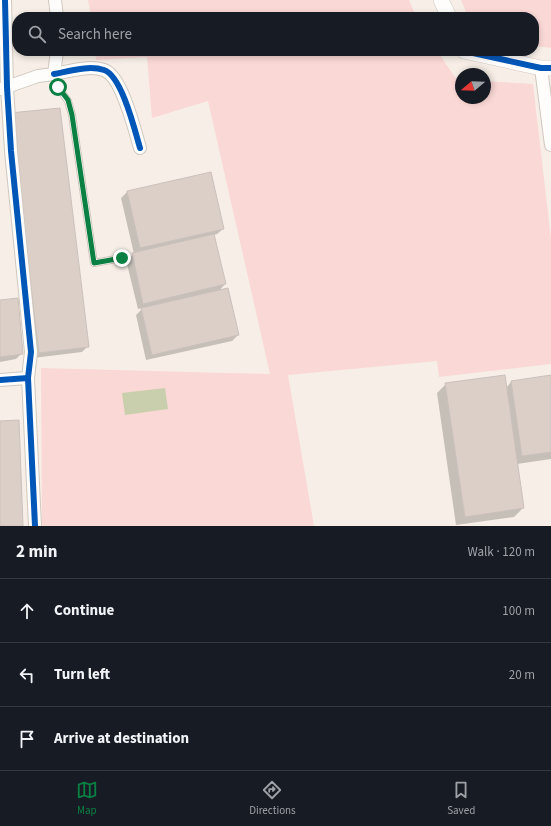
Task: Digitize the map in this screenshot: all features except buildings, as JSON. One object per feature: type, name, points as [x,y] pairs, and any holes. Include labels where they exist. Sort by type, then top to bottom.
[{"type":"street","points":[[4,0],[6,151],[30,352],[28,378],[35,526]]},
{"type":"street","points":[[55,0],[56,12]]},
{"type":"street","points":[[441,0],[447,12]]},
{"type":"street","points":[[54,74],[56,56]]},
{"type":"street","points":[[488,56],[546,68],[551,145]]},
{"type":"street","points":[[4,88],[38,76],[86,69],[104,70],[113,76],[122,94],[140,148]]},
{"type":"street","points":[[0,380],[28,378]]},
{"type":"lane","points":[[54,74],[58,87],[68,100],[72,115],[94,263],[122,258]]},
{"type":"shaded area","points":[[88,0],[409,0],[414,12],[90,12]]},
{"type":"shaded area","points":[[461,0],[551,0],[551,48],[539,47],[539,12],[466,12]]},
{"type":"shaded area","points":[[96,56],[440,56],[455,77],[455,104],[491,104],[491,81],[533,84],[551,239],[551,364],[439,377],[437,361],[288,375],[314,526],[42,526],[41,368],[270,374],[208,101],[152,118],[147,57],[96,60]]},
{"type":"shaded area","points":[[165,388],[168,409],[125,415],[122,393]]},
{"type":"cycle path","points":[[0,380],[28,378],[31,352],[11,151],[7,87],[5,0]]},
{"type":"cycle path","points":[[487,56],[541,68],[551,68]]},
{"type":"cycle path","points":[[54,74],[92,68],[104,70],[111,74],[117,82],[127,105],[140,148]]},
{"type":"cycle path","points":[[28,378],[35,526]]},
{"type":"route","points":[[58,87],[68,100],[72,115],[94,263],[122,258]]}]
